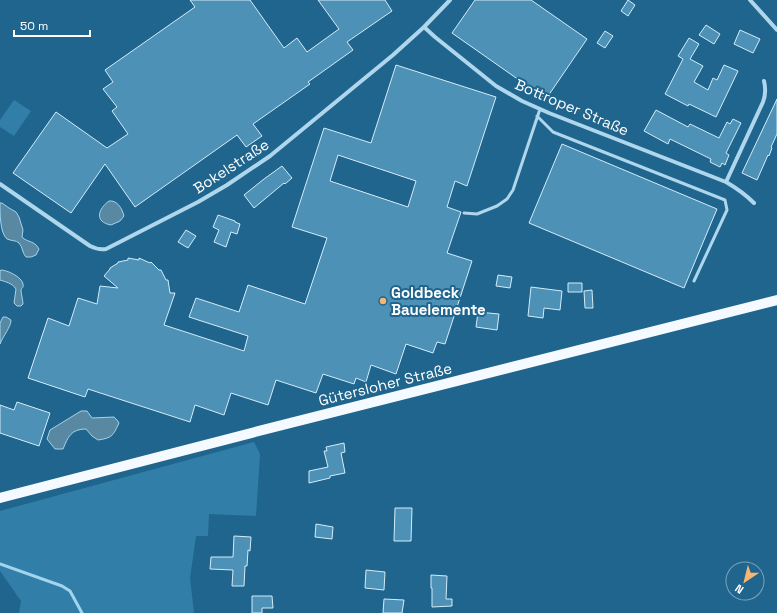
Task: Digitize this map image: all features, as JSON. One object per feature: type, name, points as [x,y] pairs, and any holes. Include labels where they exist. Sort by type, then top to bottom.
[{"type":"main road","name":"Gütersloher Straße","points":[[0,498],[777,300]]},
{"type":"street","name":"Bokelstraße","points":[[0,184],[90,246],[96,249],[106,249],[198,202],[251,170],[386,60],[424,27],[450,0]]},
{"type":"street","points":[[750,0],[777,30]]},
{"type":"street","name":"Bottroper Straße","points":[[424,27],[496,86],[522,101],[726,182],[738,188],[754,203]]},
{"type":"street","points":[[726,182],[763,102],[766,94],[764,81]]},
{"type":"lane","points":[[464,213],[478,214],[497,206],[507,199],[513,190],[540,109]]},
{"type":"lane","points":[[537,116],[553,132],[725,200],[727,210],[694,280]]},
{"type":"shaded area","points":[[14,100],[31,111],[14,136],[0,127],[0,120]]},
{"type":"shaded area","points":[[109,201],[119,205],[124,216],[120,221],[111,225],[102,221],[100,218],[100,211]]},
{"type":"shaded area","points":[[0,203],[16,212],[23,230],[22,237],[35,244],[39,249],[36,255],[26,257],[19,243],[7,239],[3,232],[1,223]]},
{"type":"shaded area","points":[[1,270],[14,274],[22,281],[23,286],[21,290],[23,304],[21,306],[17,306],[14,303],[16,289],[13,285],[0,280]]},
{"type":"shaded area","points":[[3,317],[11,320],[10,326],[0,344],[0,323]]},
{"type":"shaded area","points":[[81,411],[87,411],[92,418],[114,417],[119,423],[112,436],[98,440],[86,429],[81,429],[71,434],[63,449],[55,449],[47,439],[50,430]]},
{"type":"shaded area","points":[[254,442],[260,454],[256,516],[209,514],[208,536],[196,536],[190,578],[194,613],[19,613],[21,601],[0,571],[0,511]]},
{"type":"building","points":[[190,0],[250,0],[284,48],[297,38],[307,52],[339,29],[318,0],[385,0],[392,11],[347,42],[353,50],[308,82],[310,84],[253,124],[262,136],[246,147],[237,135],[135,207],[105,164],[71,213],[13,173],[56,112],[107,148],[128,134],[112,111],[117,107],[103,89],[113,82],[105,70],[195,7]]},
{"type":"building","points":[[475,0],[531,0],[587,39],[546,99],[452,33]]},
{"type":"building","points":[[628,0],[635,5],[628,16],[621,11]]},
{"type":"building","points":[[706,25],[720,34],[714,44],[699,35]]},
{"type":"building","points":[[740,30],[760,39],[753,53],[734,44]]},
{"type":"building","points":[[605,31],[613,36],[605,48],[597,43]]},
{"type":"building","points":[[689,38],[699,44],[690,59],[703,66],[694,82],[708,90],[713,78],[717,80],[724,65],[738,71],[716,117],[689,104],[688,106],[665,94],[683,59],[678,56]]},
{"type":"building","name":"Goldbeck Bauelemente","points":[[396,65],[496,97],[467,186],[455,181],[447,207],[461,212],[447,253],[472,261],[445,344],[437,342],[433,353],[406,344],[396,374],[371,365],[366,382],[356,378],[354,384],[323,374],[316,393],[276,380],[268,405],[231,393],[224,415],[195,405],[190,422],[88,389],[85,397],[28,378],[48,318],[69,326],[78,298],[97,304],[100,286],[118,288],[104,276],[110,268],[118,262],[128,260],[128,258],[139,260],[139,258],[150,263],[151,262],[159,270],[161,270],[166,280],[168,280],[170,293],[175,293],[164,325],[244,351],[248,336],[189,317],[196,298],[239,312],[248,285],[305,304],[327,238],[292,227],[324,128],[371,143]],"holes":[[[338,155],[416,181],[408,207],[330,181]]]},
{"type":"building","points":[[777,99],[777,134],[769,156],[768,155],[757,180],[742,173]]},
{"type":"building","points":[[656,110],[688,127],[690,124],[719,138],[727,122],[730,124],[733,119],[741,123],[726,153],[729,155],[725,165],[722,163],[720,167],[710,162],[711,159],[670,139],[668,144],[644,131]]},
{"type":"building","points":[[562,144],[717,209],[684,288],[529,223]]},
{"type":"building","points":[[282,166],[292,178],[254,208],[244,195]]},
{"type":"building","points":[[218,215],[240,224],[237,234],[231,232],[226,247],[214,242],[219,230],[213,227]]},
{"type":"building","points":[[186,230],[196,236],[188,248],[178,242]]},
{"type":"building","points":[[498,275],[512,277],[510,288],[496,286]]},
{"type":"building","points":[[568,283],[582,283],[582,292],[568,292]]},
{"type":"building","points":[[531,287],[562,291],[560,310],[544,308],[543,318],[528,316]]},
{"type":"building","points":[[592,290],[593,308],[585,308],[584,291]]},
{"type":"building","points":[[478,312],[499,314],[497,330],[476,327]]},
{"type":"building","points":[[17,402],[50,413],[39,446],[0,433],[0,405],[14,410]]},
{"type":"building","points":[[344,443],[345,452],[341,453],[345,473],[309,483],[309,471],[328,467],[324,451],[327,451],[326,447]]},
{"type":"building","points":[[395,508],[412,508],[411,541],[394,541]]},
{"type":"building","points":[[316,524],[333,527],[332,539],[315,537]]},
{"type":"building","points":[[234,536],[251,537],[247,566],[245,566],[244,586],[232,586],[233,570],[210,569],[211,557],[233,557]]},
{"type":"building","points":[[366,570],[385,572],[384,590],[365,588]]},
{"type":"building","points":[[431,575],[447,576],[446,599],[452,599],[452,606],[432,607]]},
{"type":"building","points":[[252,596],[272,596],[273,608],[262,608],[262,613],[252,613]]},
{"type":"building","points":[[384,599],[404,600],[402,613],[383,613]]},
{"type":"waterway","points":[[0,564],[62,586],[70,591],[82,613]]},
{"type":"place","name":"Goldbeck Bauelemente","points":[[383,301]]}]
